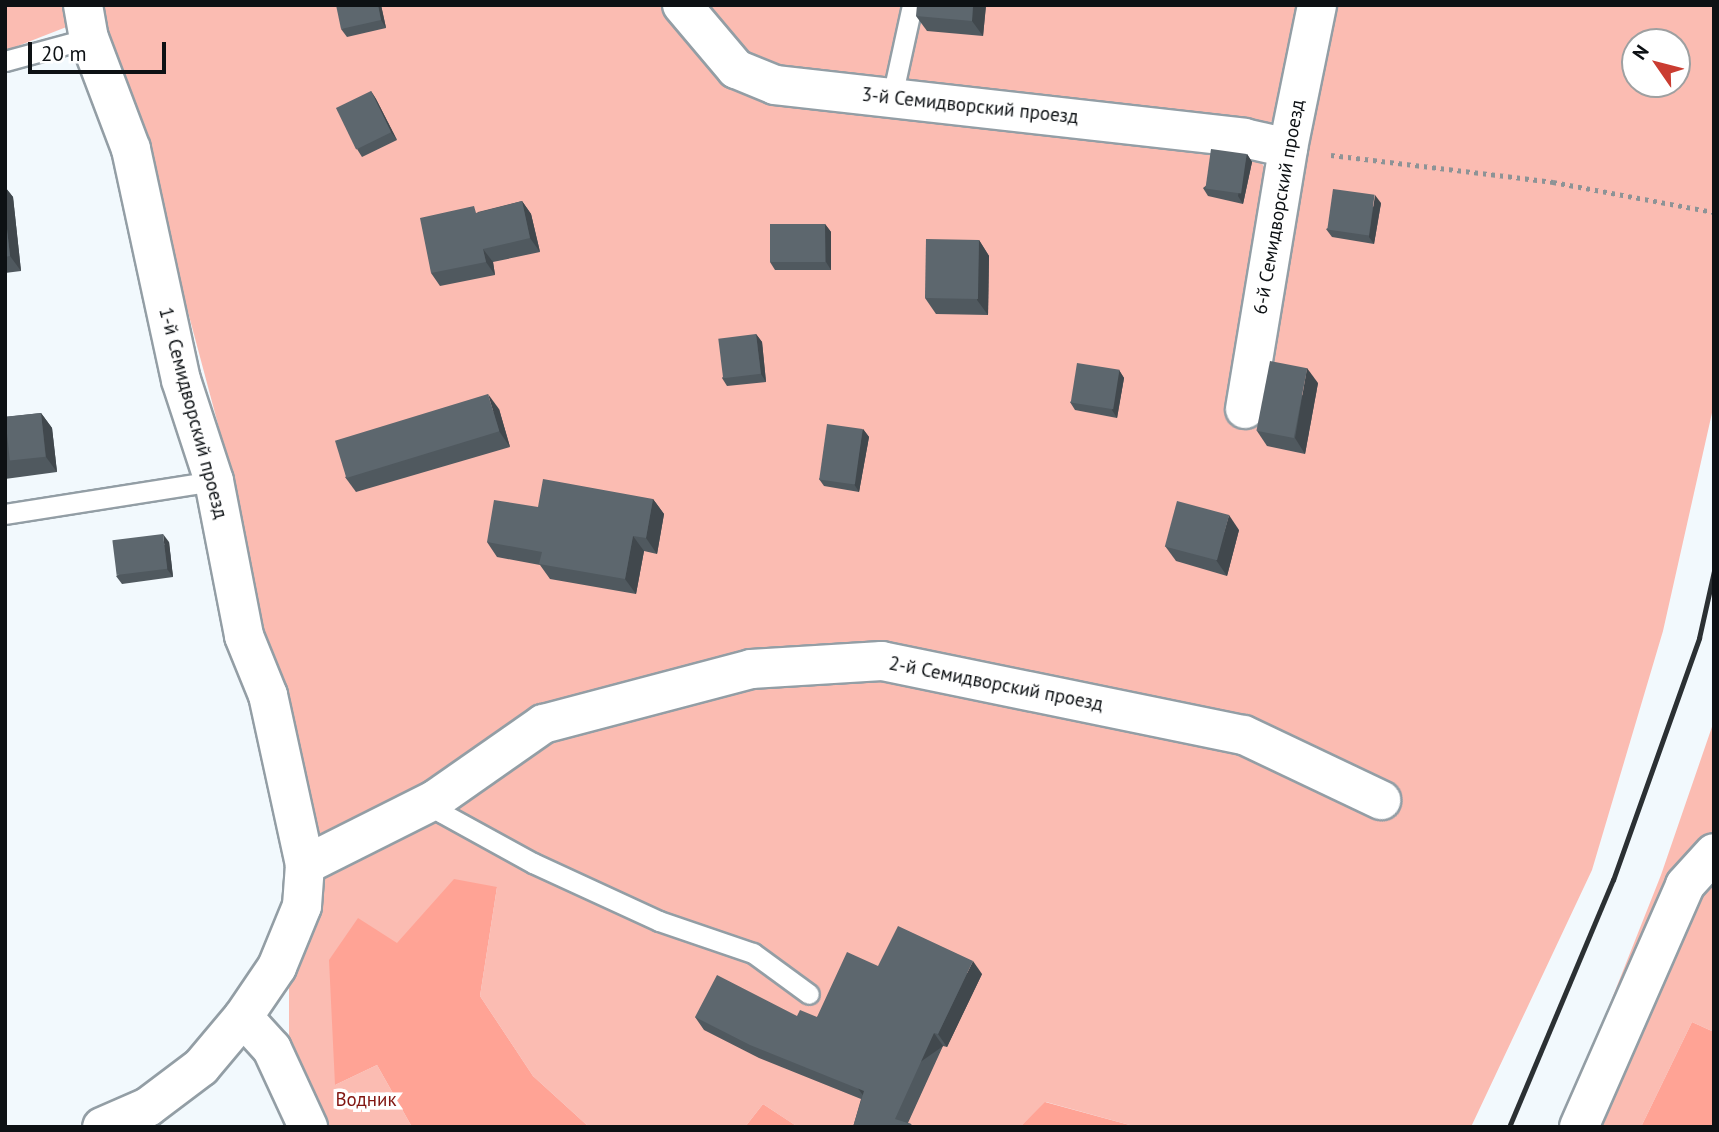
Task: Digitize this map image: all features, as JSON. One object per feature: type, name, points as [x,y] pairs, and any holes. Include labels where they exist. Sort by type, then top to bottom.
[{"type":"street","name":"3-й Семидворский проезд","points":[[682,5],[736,69],[775,85],[1244,138],[1288,148]]},
{"type":"street","name":"6-й Семидворский проезд","points":[[1245,409],[1288,148],[1317,5]]},
{"type":"street","name":"1-й Семидворский проезд","points":[[86,22],[131,149],[181,380],[214,481],[244,636],[268,695],[305,865],[302,906],[277,967],[243,1017],[201,1067],[148,1107],[102,1127]]},
{"type":"street","name":"2-й Семидворский проезд","points":[[305,865],[436,799],[543,724],[751,669],[882,661],[1244,735],[1381,800]]},
{"type":"street","points":[[1579,1127],[1685,885],[1714,853]]},
{"type":"street","points":[[243,1017],[272,1049],[308,1127]]},
{"type":"lane","points":[[892,97],[912,5]]},
{"type":"lane","points":[[5,61],[86,22]]},
{"type":"lane","points":[[5,514],[214,481]]},
{"type":"lane","points":[[436,799],[442,813],[534,863],[659,921],[753,953],[809,995]]},
{"type":"path","points":[[1288,148],[1553,182],[1714,212]]},
{"type":"green space","points":[[5,5],[66,5],[69,26],[5,51]]},
{"type":"green space","name":"Водник","points":[[100,5],[672,5],[730,79],[1256,154],[1271,178],[1329,5],[1714,5],[1714,404],[1663,631],[1592,870],[1471,1127],[1137,1127],[1046,1102],[1020,1127],[798,1127],[763,1104],[745,1127],[589,1127],[533,1076],[480,996],[497,887],[335,1085],[377,1065],[412,1127],[314,1127],[289,1046],[289,980],[338,831],[321,834],[313,825],[257,632],[235,488],[145,151],[106,38]]},
{"type":"green space","points":[[697,5],[1313,5],[1285,115],[1264,125],[775,75],[738,56]]},
{"type":"green space","points":[[1714,721],[1714,1032],[1692,1022],[1641,1127],[1561,1127],[1661,875]]},
{"type":"shaded area","points":[[454,879],[497,887],[480,996],[533,1076],[589,1127],[412,1127],[377,1065],[335,1085],[329,960],[358,918],[397,943]]},
{"type":"shaded area","points":[[1692,1022],[1714,1032],[1714,1127],[1641,1127]]},
{"type":"shaded area","points":[[1045,1102],[1137,1127],[1020,1127]]},
{"type":"shaded area","points":[[763,1104],[798,1127],[745,1127]]},
{"type":"building","points":[[336,5],[378,5],[381,20],[341,29]]},
{"type":"building","points":[[917,5],[973,5],[972,21],[916,16]]},
{"type":"building","points":[[371,91],[391,132],[356,149],[336,108]]},
{"type":"building","points":[[1211,149],[1247,154],[1241,194],[1205,189]]},
{"type":"building","points":[[1333,189],[1375,195],[1369,235],[1327,230]]},
{"type":"building","points":[[522,201],[530,238],[483,249],[486,262],[431,273],[420,218],[474,206],[476,213]]},
{"type":"building","points":[[5,211],[10,256],[5,257]]},
{"type":"building","points":[[770,224],[825,224],[825,262],[770,262]]},
{"type":"building","points":[[926,239],[979,240],[978,299],[925,298]]},
{"type":"building","points":[[756,334],[761,374],[723,378],[718,339]]},
{"type":"building","points":[[1270,361],[1307,368],[1294,438],[1256,431]]},
{"type":"building","points":[[1077,363],[1119,370],[1113,409],[1071,403]]},
{"type":"building","points":[[488,394],[499,431],[346,478],[335,441]]},
{"type":"building","points":[[41,413],[46,457],[10,461],[5,417]]},
{"type":"building","points":[[827,424],[863,429],[855,484],[819,479]]},
{"type":"building","points":[[543,479],[653,499],[646,538],[633,536],[625,579],[539,564],[542,552],[487,542],[494,500],[538,507]]},
{"type":"building","points":[[1177,501],[1229,515],[1217,560],[1165,546]]},
{"type":"building","points":[[163,534],[167,569],[117,575],[112,540]]},
{"type":"building","points":[[898,926],[973,961],[938,1034],[934,1033],[895,1119],[911,1124],[911,1127],[853,1127],[864,1091],[750,1045],[695,1017],[717,975],[797,1016],[800,1010],[817,1017],[847,952],[878,966]]},
{"type":"railway","points":[[1509,1127],[1613,880],[1699,638],[1714,571]]}]
